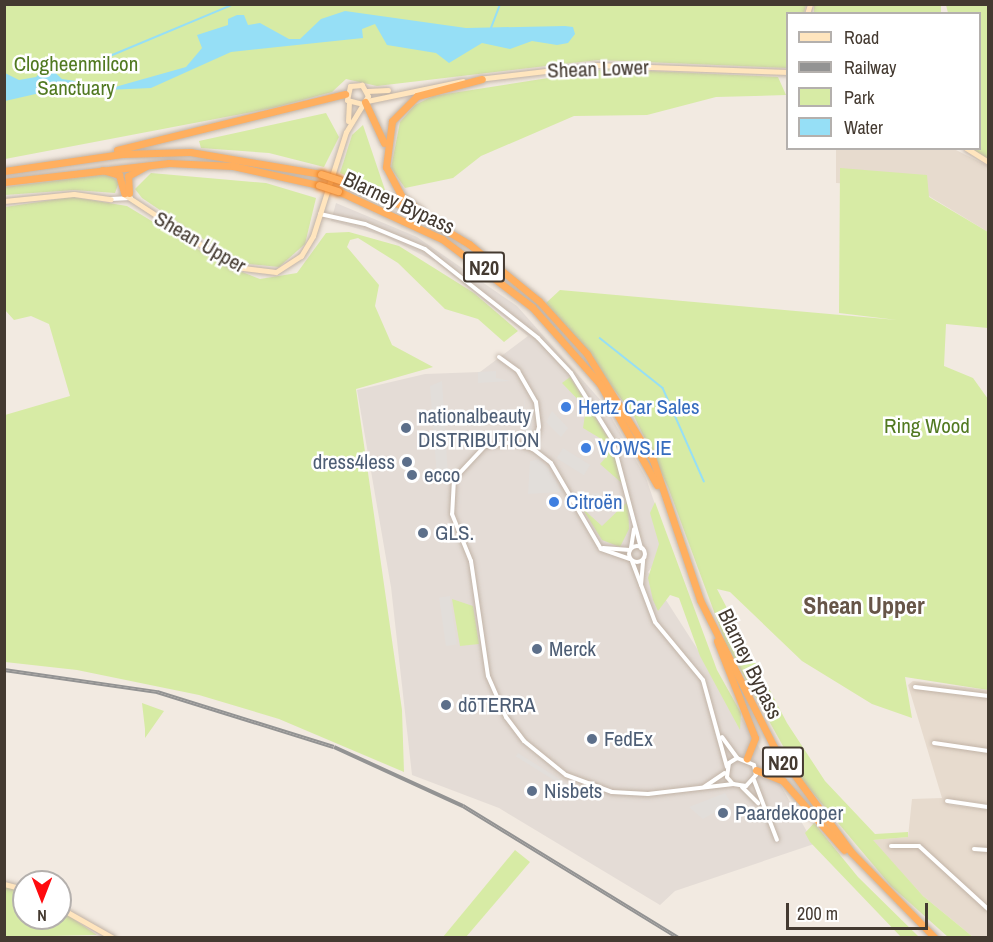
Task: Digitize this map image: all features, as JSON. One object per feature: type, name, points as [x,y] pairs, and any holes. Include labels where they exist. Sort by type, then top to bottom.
[{"type":"highway","points":[[469,244],[402,197],[386,167],[385,145],[392,121],[417,96],[482,79]]},
{"type":"highway","points":[[71,160],[345,94]]},
{"type":"highway","points":[[365,102],[385,145]]},
{"type":"highway","name":"Blarney Bypass","points":[[4,171],[71,160],[190,152],[321,174],[410,209],[469,244],[539,301],[593,362],[631,416],[717,638],[796,782],[868,872],[935,938]]},
{"type":"highway","points":[[129,196],[132,171],[169,163]]},
{"type":"highway","name":"Blarney Bypass","points":[[4,182],[90,169],[169,163],[233,166],[338,191],[442,239],[532,307],[600,384],[667,504]]},
{"type":"highway","points":[[90,169],[116,172],[129,196]]},
{"type":"highway","points":[[717,638],[717,651],[755,738],[747,758]]},
{"type":"highway","points":[[756,770],[783,781],[868,872]]},
{"type":"main road","name":"Shean Lower","points":[[345,94],[356,83],[367,91],[410,88],[596,65],[786,72]]},
{"type":"main road","name":"Shean Lower","points":[[365,102],[410,88]]},
{"type":"main road","points":[[345,94],[349,103],[365,102],[367,91]]},
{"type":"main road","name":"Shean Upper","points":[[346,132],[365,102]]},
{"type":"main road","name":"Shean Upper","points":[[129,196],[141,207],[235,267],[259,274],[282,270],[302,256],[320,214],[346,132],[349,103]]},
{"type":"main road","points":[[969,150],[988,162]]},
{"type":"main road","points":[[4,201],[65,194],[111,199]]},
{"type":"main road","points":[[72,915],[113,938]]},
{"type":"street","points":[[111,199],[129,196]]},
{"type":"street","points":[[320,214],[365,224],[425,249],[538,338],[604,422],[623,465],[643,559],[641,586]]},
{"type":"street","points":[[499,357],[518,371],[536,402],[539,427],[533,449]]},
{"type":"street","points":[[643,559],[613,557],[600,547],[551,463],[533,449],[513,442],[485,446],[461,466],[450,494],[452,514],[471,561],[485,662],[495,697],[524,741],[573,778],[629,794],[701,789],[732,784],[742,787],[759,803]]},
{"type":"street","points":[[634,525],[630,549],[631,560],[655,622],[703,680],[718,730],[726,770],[732,784]]},
{"type":"street","points":[[600,547],[641,548]]},
{"type":"street","points":[[915,687],[988,696]]},
{"type":"street","points":[[718,730],[737,758]]},
{"type":"street","points":[[934,743],[988,751]]},
{"type":"street","points":[[701,789],[726,770],[737,758],[747,758],[756,770],[754,780],[759,803],[777,840]]},
{"type":"street","points":[[742,787],[754,780]]},
{"type":"street","points":[[947,801],[988,807]]},
{"type":"street","points":[[891,846],[919,846],[988,909]]},
{"type":"street","points":[[977,851],[988,850]]},
{"type":"shaded area","points":[[836,150],[956,150],[988,166],[988,232],[914,187],[836,183]]},
{"type":"shaded area","points":[[336,203],[417,237],[517,306],[603,403],[646,478],[659,516],[664,552],[648,572],[748,728],[814,844],[675,891],[660,905],[499,808],[412,775],[391,587],[357,390],[425,374],[480,372],[528,336],[436,262],[384,236],[331,221]]},
{"type":"shaded area","points":[[496,371],[496,378],[511,381],[478,383],[478,372]]},
{"type":"shaded area","points":[[442,381],[448,476],[437,477],[430,386]]},
{"type":"shaded area","points":[[524,394],[525,413],[533,412],[531,435],[524,434]]},
{"type":"shaded area","points":[[552,411],[568,428],[561,437],[546,422]]},
{"type":"shaded area","points":[[563,448],[590,465],[584,475],[557,458]]},
{"type":"shaded area","points":[[539,459],[548,468],[562,492],[528,494],[530,461]]},
{"type":"shaded area","points":[[596,493],[604,498],[605,502],[600,510],[596,511],[588,506],[587,502],[592,494]]},
{"type":"shaded area","points":[[450,596],[457,645],[446,646],[439,598]]},
{"type":"shaded area","points":[[913,681],[988,690],[988,804],[947,799],[949,805],[988,810],[988,937],[973,937],[923,896],[872,840],[908,837],[912,799],[942,798],[908,685]]},
{"type":"shaded area","points":[[518,753],[572,787],[570,790],[516,756]]},
{"type":"shaded area","points":[[725,793],[731,803],[703,819],[689,807]]},
{"type":"green space","points":[[814,4],[941,4],[941,12],[814,12]]},
{"type":"green space","name":"Clogheenmilcon Sanctuary","points":[[5,5],[806,5],[804,12],[786,12],[786,68],[598,60],[377,86],[346,79],[332,92],[273,108],[5,159]]},
{"type":"green space","points":[[946,5],[988,5],[988,159],[974,150],[981,150],[981,12],[948,12]]},
{"type":"green space","points":[[606,69],[778,77],[786,95],[716,97],[647,115],[574,116],[481,156],[453,178],[405,188],[391,168],[400,122],[415,105],[433,96]]},
{"type":"green space","points":[[326,113],[339,137],[324,167],[269,153],[201,148],[199,141]]},
{"type":"green space","points":[[363,125],[386,193],[340,173],[352,135]]},
{"type":"green space","name":"Ring Wood","points":[[840,168],[927,175],[929,197],[988,232],[988,328],[946,324],[944,366],[973,378],[988,399],[988,690],[905,677],[912,718],[872,704],[802,661],[730,592],[717,589],[787,723],[825,781],[875,834],[908,832],[908,837],[873,840],[923,896],[973,937],[948,937],[891,886],[802,780],[726,644],[668,487],[633,414],[546,303],[560,290],[897,320],[839,313]]},
{"type":"green space","points":[[151,173],[266,183],[316,198],[305,244],[279,267],[239,263],[142,198],[135,189]]},
{"type":"green space","points":[[108,174],[119,182],[115,193],[74,190],[5,195],[5,187]]},
{"type":"green space","points":[[72,197],[127,206],[222,264],[260,279],[297,273],[326,233],[349,232],[399,246],[474,293],[518,331],[504,342],[478,319],[445,309],[398,263],[358,238],[350,240],[347,247],[379,285],[375,306],[392,345],[433,367],[356,389],[402,710],[404,772],[279,719],[199,695],[77,670],[5,662],[5,415],[70,396],[49,324],[31,316],[14,320],[5,310],[5,207]]},
{"type":"green space","points":[[570,377],[612,444],[624,485],[600,464],[608,455],[608,443],[583,428],[586,408],[562,383]]},
{"type":"green space","points":[[624,485],[628,499],[629,529],[620,547],[602,540],[582,508],[602,526],[626,503]]},
{"type":"green space","points":[[655,502],[717,670],[741,713],[740,730],[700,656],[679,598],[670,595],[658,611],[653,600],[648,578],[659,544],[650,513]]},
{"type":"green space","points":[[452,599],[473,606],[479,644],[460,646]]},
{"type":"green space","points":[[142,703],[164,711],[145,738],[145,729]]},
{"type":"green space","points":[[814,823],[858,877],[919,937],[901,937],[810,842],[805,833]]},
{"type":"green space","points":[[515,850],[530,862],[466,937],[443,937]]},
{"type":"green space","points":[[4,886],[12,888],[12,930],[72,930],[72,918],[97,935],[5,937]]},
{"type":"water","points":[[345,11],[466,28],[565,26],[573,27],[575,34],[568,43],[557,45],[532,41],[510,49],[482,43],[449,63],[436,53],[387,45],[375,24],[362,29],[363,38],[231,52],[151,88],[40,93],[5,101],[5,73],[19,80],[36,77],[47,65],[62,79],[115,87],[186,67],[202,48],[197,35],[228,25],[228,19],[237,15],[244,15],[248,25],[260,23],[289,39],[300,39],[321,19]]},
{"type":"waterway","points":[[110,56],[232,5],[254,4]]},
{"type":"waterway","points":[[491,28],[500,4]]},
{"type":"waterway","points":[[600,338],[663,388],[704,481]]},
{"type":"railway","points":[[4,670],[157,692],[334,747],[463,806],[678,938]]},
{"type":"place","name":"Hertz Car Sales","points":[[566,407]]},
{"type":"place","name":"nationalbeauty DISTRIBUTION","points":[[406,428]]},
{"type":"place","name":"VOWS.IE","points":[[586,448]]},
{"type":"place","name":"dress4less","points":[[407,462]]},
{"type":"place","name":"ecco","points":[[412,475]]},
{"type":"place","name":"Citroën","points":[[554,502]]},
{"type":"place","name":"GLS.","points":[[423,533]]},
{"type":"place","name":"Merck","points":[[537,649]]},
{"type":"place","name":"dōTERRA","points":[[446,705]]},
{"type":"place","name":"FedEx","points":[[592,739]]},
{"type":"place","name":"Nisbets","points":[[532,791]]},
{"type":"place","name":"Paardekooper","points":[[723,813]]},
{"type":"district","name":"Shean Upper","points":[[864,606]]}]
